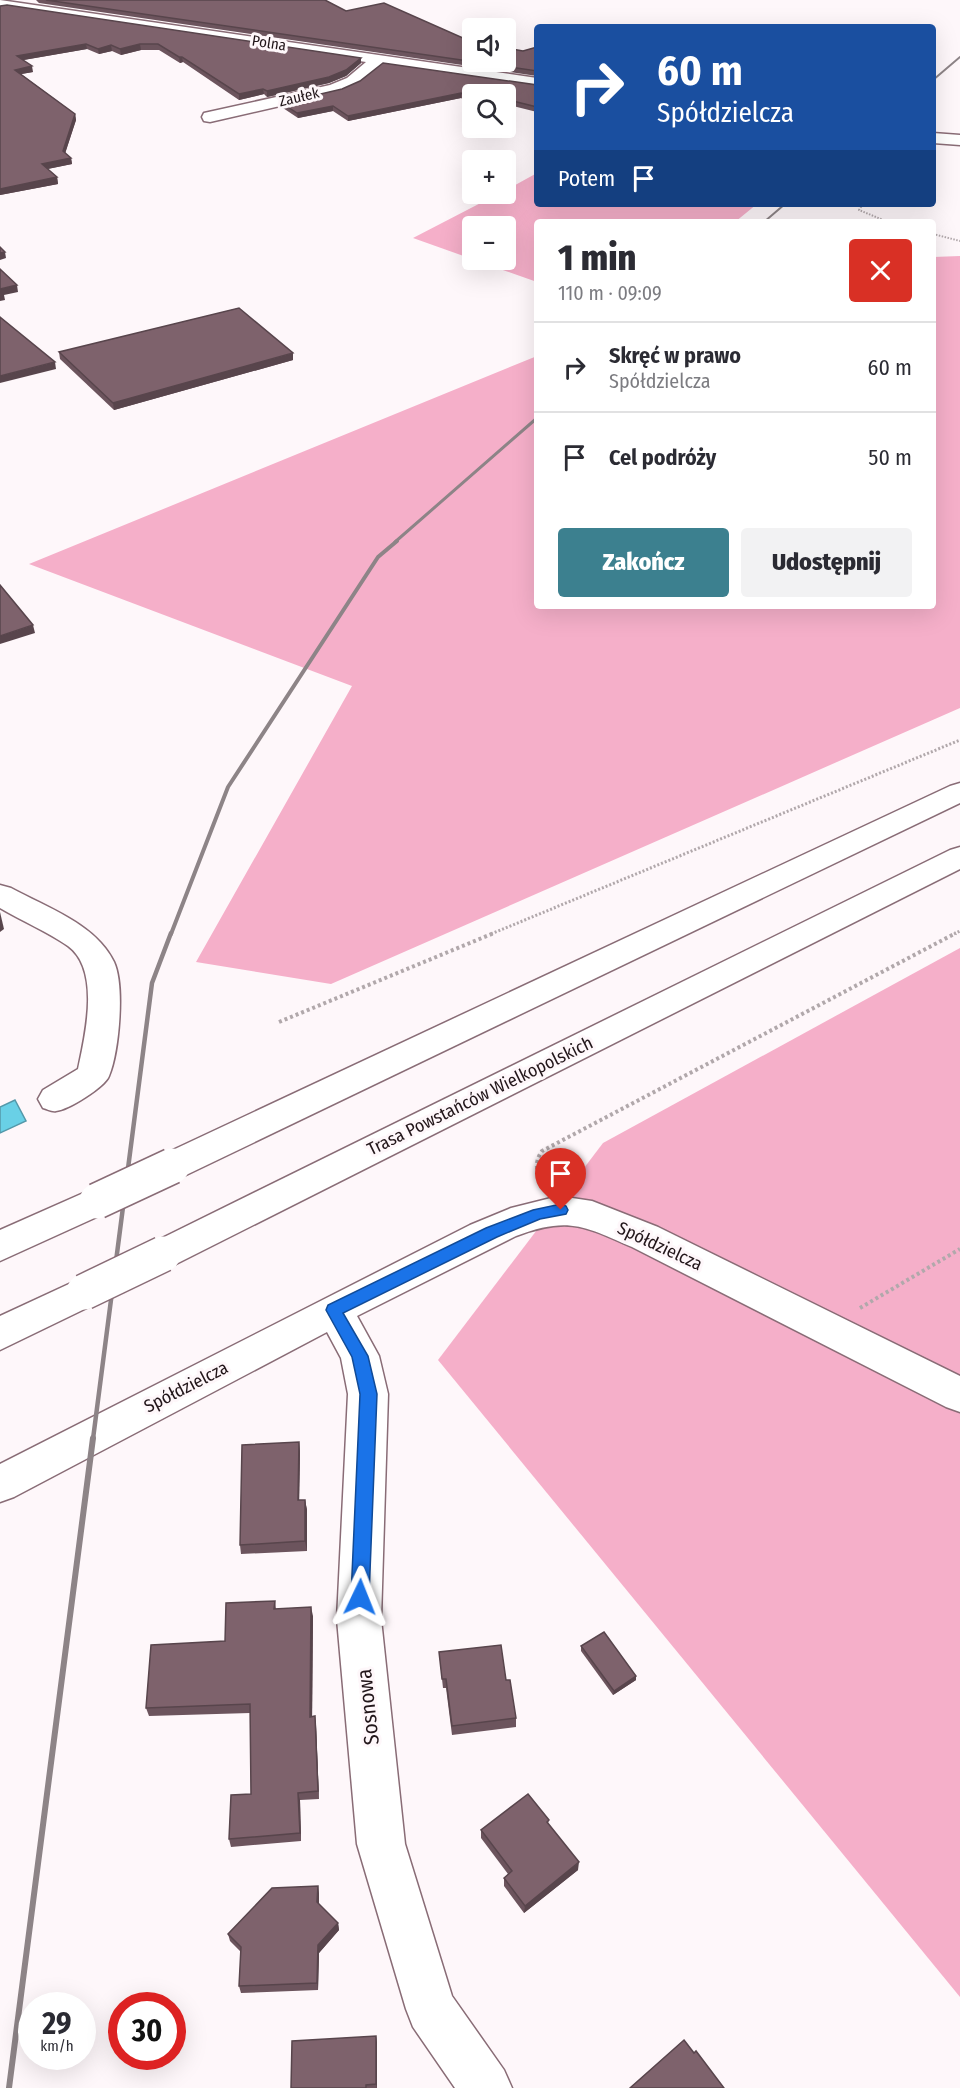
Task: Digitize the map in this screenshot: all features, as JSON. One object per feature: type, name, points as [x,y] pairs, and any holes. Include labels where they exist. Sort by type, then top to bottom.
[{"type":"main road","name":"Polna","points":[[0,3],[534,83]]},
{"type":"main road","name":"Zaułek","points":[[210,117],[335,89],[353,81],[380,60]]},
{"type":"main road","points":[[936,138],[960,140]]},
{"type":"main road","points":[[0,1246],[960,792]]},
{"type":"main road","name":"Trasa Powstańców Wielkopolskich","points":[[0,1334],[960,857]]},
{"type":"main road","points":[[0,895],[81,940],[99,964],[104,995],[102,1032],[93,1075],[55,1100]]},
{"type":"main road","name":"Spółdzielcza","points":[[0,1484],[334,1310],[491,1233],[538,1214],[561,1210],[592,1215],[645,1238],[960,1395]]},
{"type":"main road","name":"Sosnowa","points":[[334,1310],[360,1356],[368,1394],[359,1618],[381,1844],[431,2009],[486,2088]]},
{"type":"path","points":[[861,207],[859,210],[881,219]]},
{"type":"path","points":[[936,235],[960,241]]},
{"type":"path","points":[[279,1022],[960,740]]},
{"type":"path","points":[[561,1210],[535,1170],[535,1159],[542,1151],[960,931]]},
{"type":"path","points":[[827,1328],[960,1249]]},
{"type":"shaded area","points":[[534,175],[534,207],[753,207],[739,219],[534,219],[534,281],[503,270],[516,270],[516,216],[462,216],[462,255],[413,238],[479,204],[516,204],[516,185]]},
{"type":"shaded area","points":[[960,256],[960,708],[331,984],[196,962],[352,686],[29,564],[534,357],[534,609],[936,609],[936,257]]},
{"type":"shaded area","points":[[960,948],[960,1997],[438,1360],[603,1143]]},
{"type":"water","points":[[15,1100],[26,1121],[0,1133],[0,1107]]},
{"type":"building","points":[[46,0],[325,0],[346,11],[384,3],[462,38],[462,61]]},
{"type":"building","points":[[7,5],[361,58],[346,70],[329,77],[267,91],[263,89],[239,94],[158,44],[140,44],[120,49],[111,45],[98,49],[86,44],[17,56],[32,66],[15,70],[75,114],[63,151],[71,158],[42,164],[57,177],[0,189],[0,6]]},
{"type":"building","points":[[534,48],[534,71],[516,68],[516,50],[523,51]]},
{"type":"building","points":[[383,63],[534,85],[534,106],[516,102],[516,84],[462,84],[462,94],[348,116],[333,106],[297,113],[282,103],[342,89],[360,81]]},
{"type":"building","points":[[0,269],[17,285],[0,289]]},
{"type":"building","points":[[239,308],[293,353],[113,403],[59,352]]},
{"type":"building","points":[[0,317],[55,362],[0,376]]},
{"type":"building","points":[[0,585],[33,625],[0,636]]},
{"type":"building","points":[[299,1442],[298,1500],[305,1500],[305,1541],[240,1545],[242,1445]]},
{"type":"building","points":[[275,1601],[274,1609],[311,1607],[310,1717],[315,1716],[318,1791],[298,1793],[300,1833],[229,1839],[231,1795],[251,1794],[250,1704],[146,1708],[151,1645],[225,1641],[226,1603]]},
{"type":"building","points":[[604,1632],[636,1676],[614,1691],[581,1646]]},
{"type":"building","points":[[501,1645],[506,1680],[510,1680],[516,1718],[452,1726],[446,1679],[442,1679],[439,1652]]},
{"type":"building","points":[[528,1794],[579,1862],[525,1906],[504,1878],[512,1871],[481,1830]]},
{"type":"building","points":[[318,1886],[317,1902],[338,1923],[318,1945],[317,1983],[239,1986],[241,1947],[228,1934],[272,1888]]},
{"type":"building","points":[[376,2036],[376,2084],[366,2085],[366,2088],[291,2088],[292,2041]]},
{"type":"building","points":[[684,2040],[694,2053],[696,2051],[724,2088],[630,2088]]},
{"type":"railway","points":[[936,77],[960,57]]},
{"type":"railway","points":[[768,219],[782,207]]},
{"type":"railway","points":[[395,542],[534,421]]},
{"type":"railway","points":[[171,934],[228,787],[378,557],[397,541]]},
{"type":"railway","points":[[93,1439],[152,983],[171,933]]},
{"type":"railway","points":[[9,2088],[93,1438]]},
{"type":"route","points":[[360,1597],[368,1394],[360,1356],[334,1310],[491,1233],[538,1214],[561,1210]]}]
